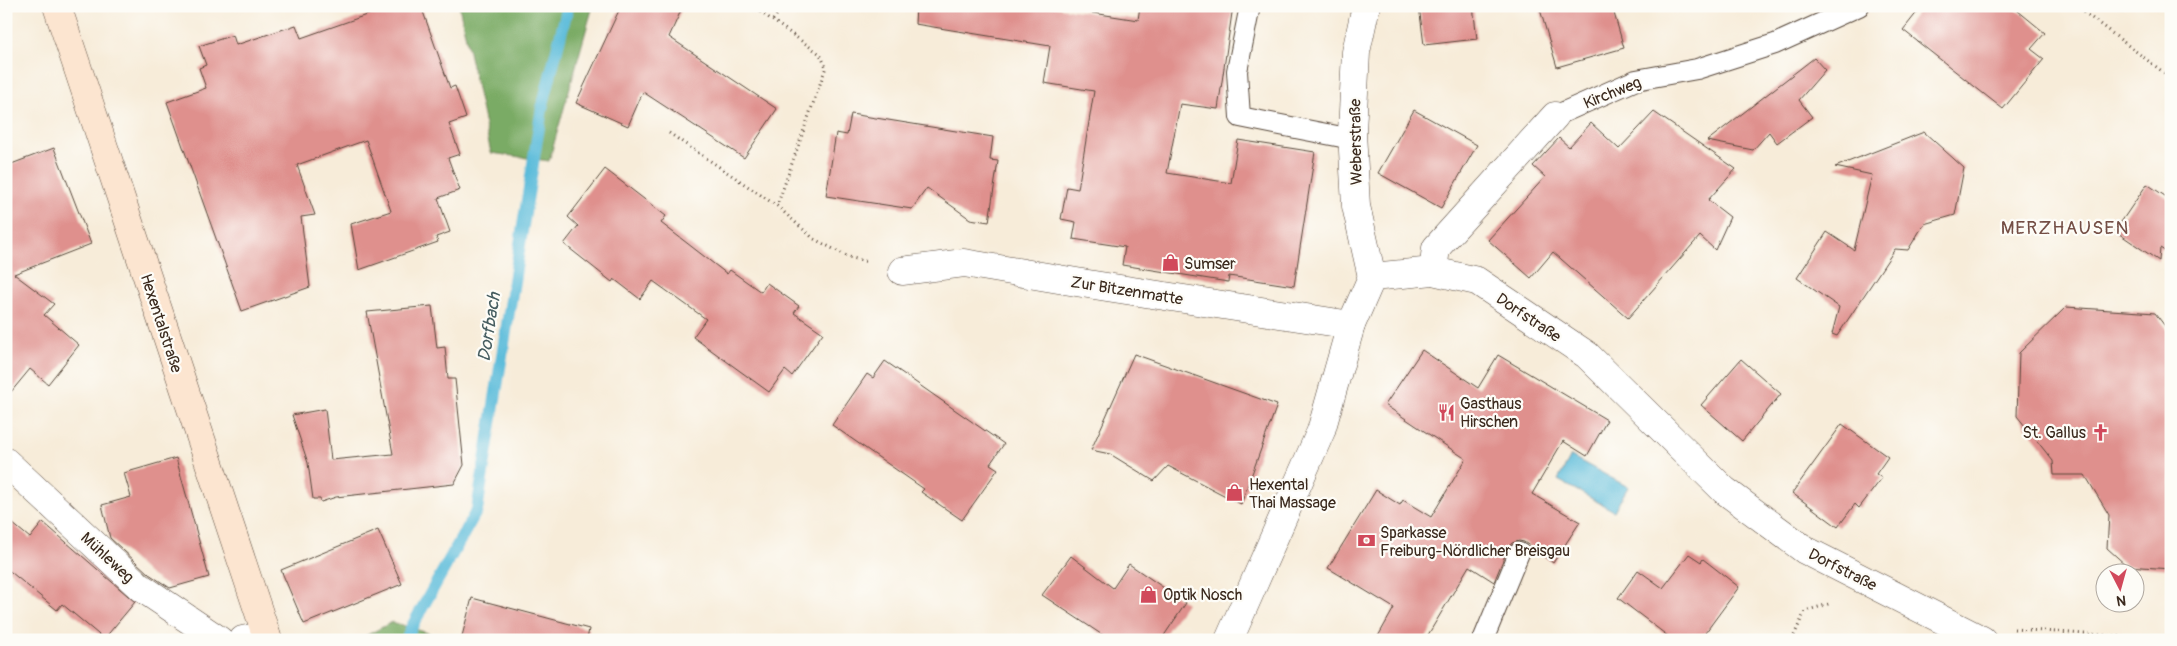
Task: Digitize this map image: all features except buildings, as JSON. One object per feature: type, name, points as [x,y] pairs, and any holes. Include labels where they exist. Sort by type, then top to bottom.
[{"type":"main road","name":"Hexentalstraße","points":[[57,6],[259,638]]},
{"type":"street","name":"Weberstraße","points":[[1366,6],[1356,52],[1352,139],[1356,206],[1372,277]]},
{"type":"street","name":"Kirchweg","points":[[1433,270],[1436,248],[1555,116]]},
{"type":"street","name":"Zur Bitzenmatte","points":[[902,271],[964,263],[1351,325]]},
{"type":"street","name":"Dorfstraße","points":[[1372,277],[1433,270],[1477,281],[1587,355],[1724,490],[1805,550],[1982,640]]},
{"type":"street","points":[[1232,639],[1321,431],[1351,325],[1372,277]]},
{"type":"street","name":"Mühleweg","points":[[6,462],[139,586],[219,640]]},
{"type":"lane","points":[[1250,6],[1237,71],[1240,117],[1352,139]]},
{"type":"lane","name":"Kirchweg","points":[[1555,116],[1636,80],[1697,68],[1776,44],[1859,6]]},
{"type":"lane","points":[[1483,640],[1518,553]]},
{"type":"path","points":[[752,6],[820,54],[826,67],[777,206]]},
{"type":"path","points":[[773,20],[783,6]]},
{"type":"path","points":[[2076,6],[2171,78]]},
{"type":"path","points":[[670,133],[777,206],[814,239],[849,257],[902,271]]},
{"type":"path","points":[[1792,640],[1805,611],[1836,602],[1852,574]]},
{"type":"path","points":[[2013,629],[2156,639],[2171,637]]},
{"type":"green space","points":[[459,6],[593,6],[549,161],[491,153]]},
{"type":"green space","points":[[392,622],[431,634],[429,640],[358,640]]},
{"type":"water","points":[[1571,456],[1628,487],[1614,511],[1558,480]]},
{"type":"waterway","name":"Dorfbach","points":[[406,640],[477,510],[542,108],[568,6]]},
{"type":"place","name":"Sumser","points":[[1170,263]]},
{"type":"place","name":"Gasthaus Hirschen","points":[[1446,412]]},
{"type":"place","name":"St. Gallus","points":[[2100,432]]},
{"type":"place","name":"Hexental Thai Massage","points":[[1235,493]]},
{"type":"place","name":"Sparkasse Freiburg-Nördlicher Breisgau","points":[[1366,541]]},
{"type":"place","name":"Optik Nosch","points":[[1149,594]]},
{"type":"district","name":"MERZHAUSEN","points":[[2065,227]]}]
